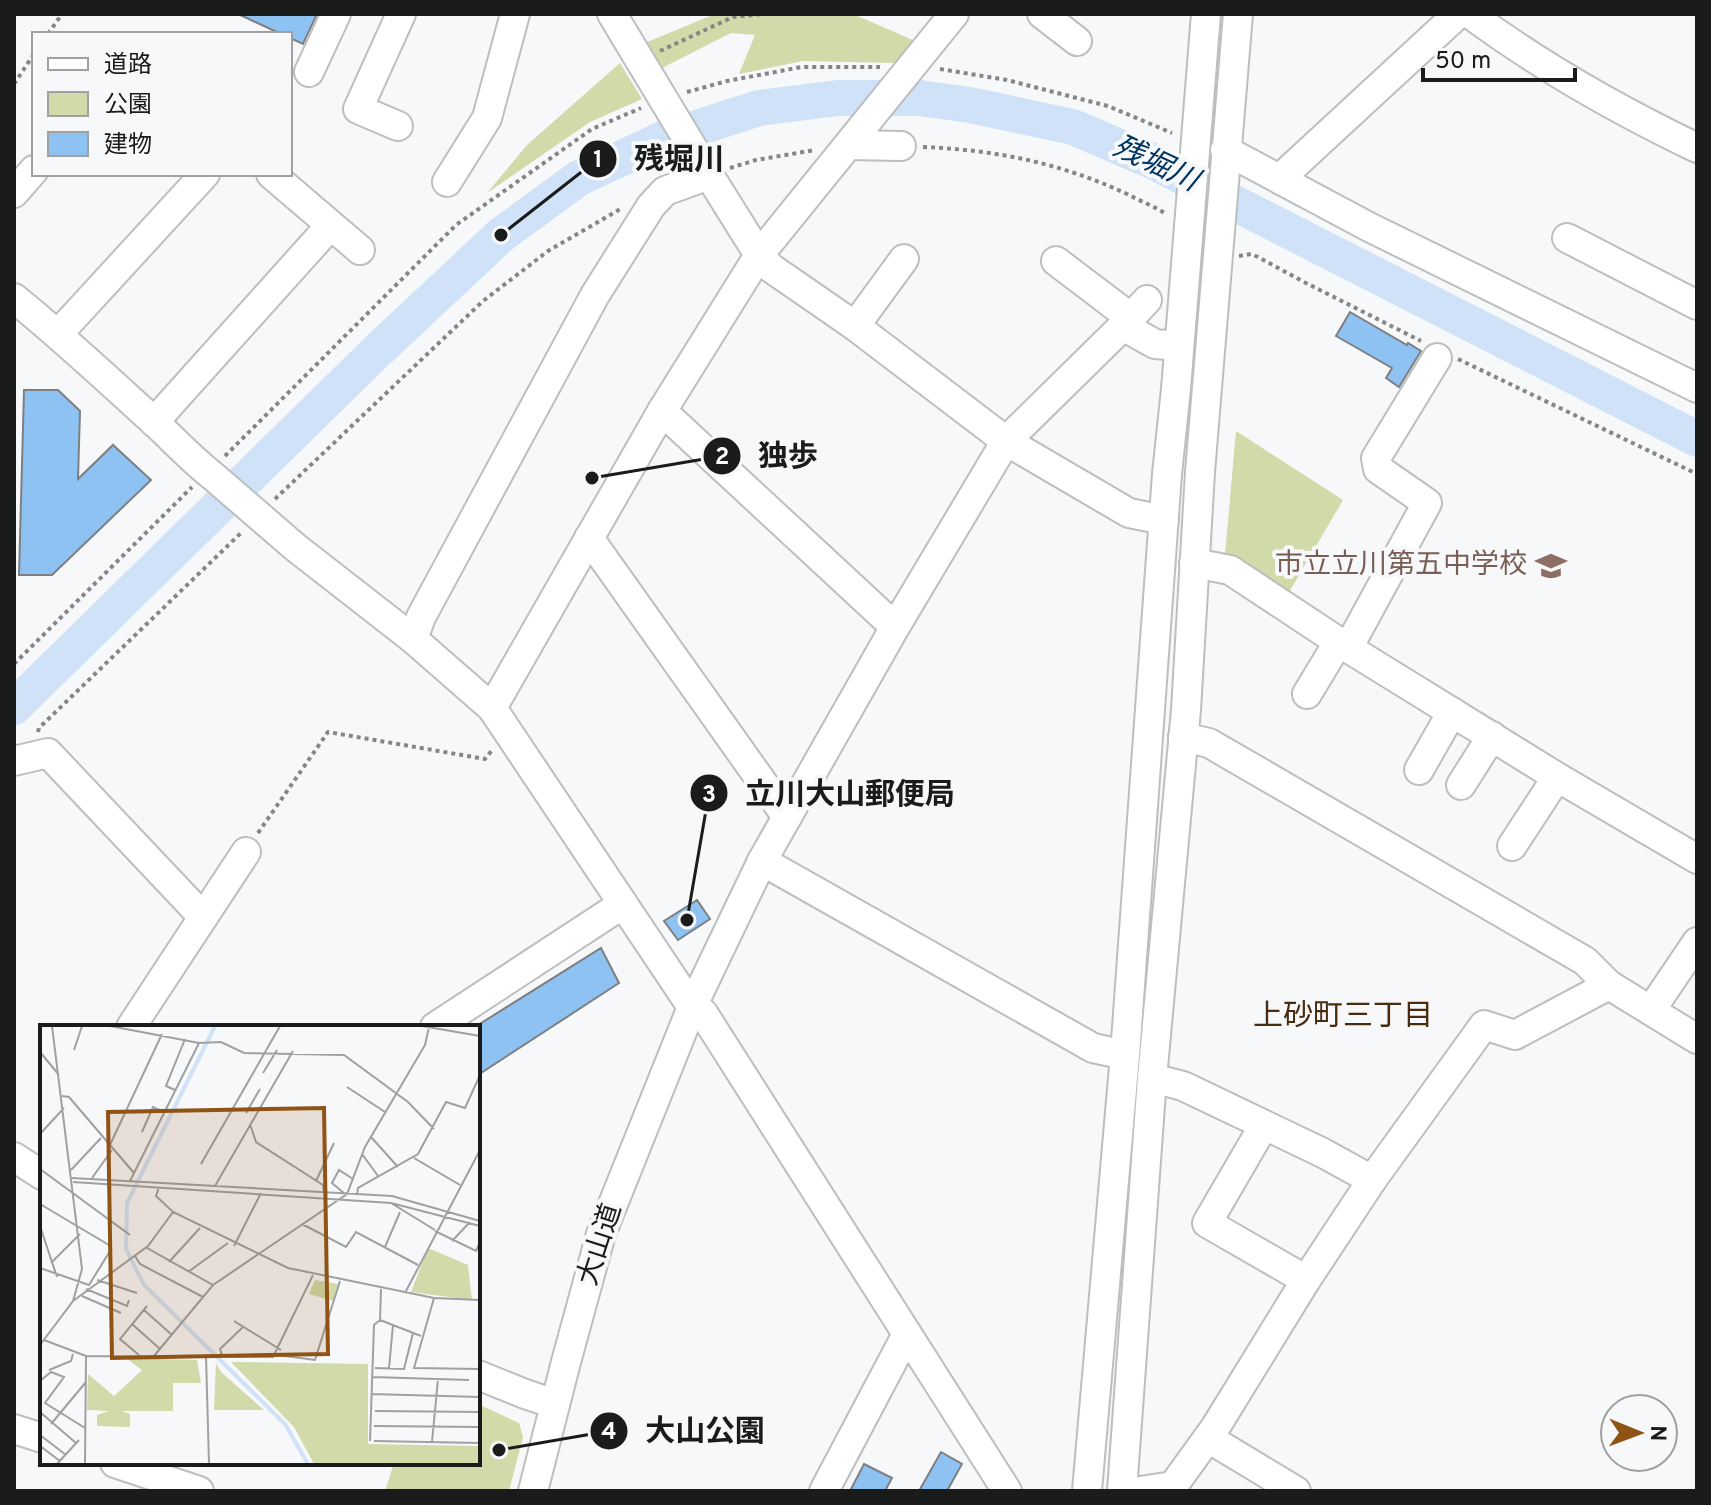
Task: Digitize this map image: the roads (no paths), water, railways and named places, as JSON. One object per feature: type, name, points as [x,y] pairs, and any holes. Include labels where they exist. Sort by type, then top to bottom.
[{"type":"street","points":[[309,72],[336,14]]},
{"type":"street","points":[[398,126],[358,109],[401,14]]},
{"type":"street","points":[[447,182],[487,118],[515,14]]},
{"type":"street","points":[[612,14],[759,255],[771,268],[855,326],[1006,441],[1129,513],[1164,520]]},
{"type":"street","points":[[492,708],[662,411],[759,255],[953,14]]},
{"type":"street","points":[[1042,14],[1077,41]]},
{"type":"street","points":[[1087,1491],[1125,1055],[1179,346],[1180,219],[1195,152],[1206,14]]},
{"type":"street","points":[[1122,1491],[1152,1078],[1184,723],[1200,472],[1238,14]]},
{"type":"street","points":[[1281,180],[1453,16],[1521,50],[1650,125],[1697,148]]},
{"type":"street","points":[[852,142],[901,146]]},
{"type":"street","points":[[1225,158],[1258,166],[1369,227],[1697,388]]},
{"type":"street","points":[[413,639],[421,617],[595,295],[651,206],[665,191],[706,170]]},
{"type":"street","points":[[14,193],[32,172]]},
{"type":"street","points":[[58,334],[203,176]]},
{"type":"street","points":[[273,176],[360,250]]},
{"type":"street","points":[[154,422],[330,226]]},
{"type":"street","points":[[1567,238],[1697,305]]},
{"type":"street","points":[[855,326],[904,259]]},
{"type":"street","points":[[1056,261],[1134,315],[1155,344],[1179,346]]},
{"type":"street","points":[[14,298],[154,422],[200,467],[207,478],[413,639],[492,708],[692,1007],[703,1013],[1007,1491]]},
{"type":"street","name":"大山道","points":[[533,1491],[601,1234],[692,1007],[762,861],[895,627],[1006,441],[1134,315]]},
{"type":"street","points":[[1307,694],[1344,645],[1427,503],[1378,469],[1376,458],[1440,353]]},
{"type":"street","points":[[662,411],[895,627]]},
{"type":"street","points":[[1167,474],[1177,465],[1191,461],[1200,472]]},
{"type":"street","points":[[589,538],[787,817]]},
{"type":"street","points":[[1194,563],[1230,570],[1557,777],[1696,855]]},
{"type":"street","points":[[1152,688],[1160,707],[1173,713],[1209,743],[1585,961],[1609,985],[1697,1039]]},
{"type":"street","points":[[1419,770],[1452,712]]},
{"type":"street","points":[[1461,785],[1492,736]]},
{"type":"street","points":[[14,761],[48,753],[203,917]]},
{"type":"street","points":[[1512,846],[1557,777]]},
{"type":"street","points":[[132,1025],[246,852]]},
{"type":"street","points":[[762,861],[1093,1048],[1125,1055]]},
{"type":"street","points":[[438,1025],[623,904]]},
{"type":"street","points":[[1651,1010],[1693,958]]},
{"type":"street","points":[[1140,1491],[1173,1486],[1208,1438],[1372,1180],[1484,1025],[1515,1035],[1609,985]]},
{"type":"street","points":[[1152,1078],[1183,1086],[1372,1180]]},
{"type":"street","points":[[1264,1125],[1207,1223],[1306,1280]]},
{"type":"street","points":[[14,1157],[40,1170]]},
{"type":"street","points":[[824,1491],[907,1334]]},
{"type":"street","points":[[480,1376],[555,1404]]},
{"type":"street","points":[[14,1429],[40,1437]]},
{"type":"street","points":[[1208,1438],[1296,1491]]},
{"type":"street","points":[[121,1465],[199,1491]]},
{"type":"waterway","name":"残堀川","points":[[14,707],[375,353],[501,235],[579,178],[663,139],[759,108],[838,98],[919,98],[970,105],[1073,127],[1152,161],[1697,439]]},
{"type":"place","name":"残堀川","points":[[501,235]]},
{"type":"place","name":"独歩","points":[[592,478]]},
{"type":"place","name":"市立立川第五中学校","points":[[1551,566]]},
{"type":"place","name":"立川大山郵便局","points":[[687,920]]},
{"type":"place","name":"大山公園","points":[[499,1450]]},
{"type":"district","name":"上砂町三丁目","points":[[1343,1017]]}]
